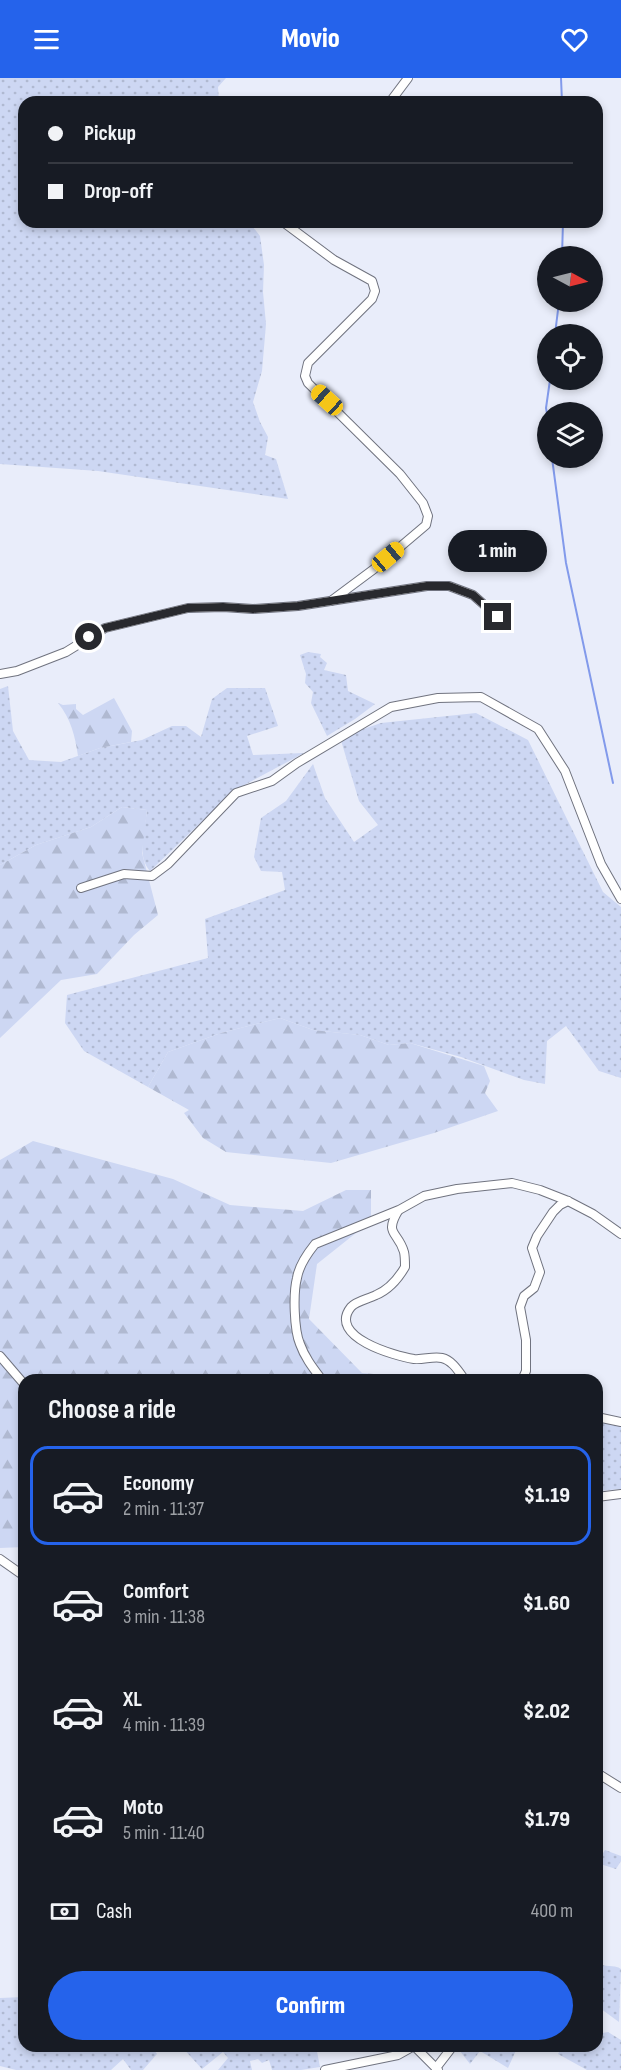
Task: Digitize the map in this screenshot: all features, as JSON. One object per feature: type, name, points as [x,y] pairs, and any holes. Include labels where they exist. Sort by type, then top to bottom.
[{"type":"street","points":[[394,96],[408,78]]},
{"type":"street","points":[[291,228],[334,260],[372,281],[375,291],[372,299],[308,363],[305,376],[308,383],[400,474],[423,503],[428,516],[426,525],[374,570],[331,601]]},
{"type":"street","points":[[0,674],[17,671],[66,652],[105,628],[188,608],[253,609],[298,606],[427,586],[449,586],[473,595],[498,617]]},
{"type":"street","points":[[81,888],[124,874],[152,876],[168,864],[236,793],[272,781],[297,763],[390,707],[438,698],[481,697],[538,729],[565,771],[601,864],[621,899]]},
{"type":"street","points":[[317,1374],[308,1363],[298,1341],[295,1307],[297,1277],[305,1256],[315,1245],[399,1210],[424,1196],[457,1189],[512,1184],[533,1188],[568,1201],[593,1214],[621,1234]]},
{"type":"street","points":[[525,1374],[526,1340],[519,1307],[525,1296],[534,1288],[540,1272],[532,1248],[553,1212],[560,1204],[568,1201]]},
{"type":"street","points":[[399,1210],[391,1223],[393,1234],[404,1251],[405,1267],[391,1285],[378,1294],[352,1305],[347,1314],[346,1324],[352,1335],[393,1354],[416,1359],[443,1358],[450,1362],[460,1374]]},
{"type":"street","points":[[0,1356],[18,1377]]},
{"type":"street","points":[[603,1418],[621,1422]]},
{"type":"street","points":[[603,1496],[621,1494]]},
{"type":"street","points":[[0,1559],[18,1572]]},
{"type":"street","points":[[603,1777],[621,1788]]},
{"type":"street","points":[[325,2070],[403,2052]]},
{"type":"street","points":[[420,2052],[437,2069],[449,2052]]},
{"type":"green space","points":[[0,78],[226,78],[218,87],[219,96],[18,96],[18,228],[254,228],[260,236],[264,265],[263,292],[266,324],[262,371],[253,402],[268,437],[265,455],[276,459],[288,499],[98,471],[0,464]]},
{"type":"green space","points":[[308,652],[321,654],[320,657],[327,663],[324,670],[346,675],[348,691],[375,704],[327,736],[311,703],[313,692],[305,683],[306,674],[300,655]]},
{"type":"green space","points":[[8,686],[13,731],[29,760],[61,762],[100,748],[142,740],[172,726],[186,726],[201,737],[212,699],[227,688],[265,688],[278,726],[247,736],[253,755],[304,753],[235,790],[150,871],[143,858],[142,850],[147,810],[122,807],[91,827],[36,845],[0,865],[0,689]]},
{"type":"green space","points":[[114,698],[132,731],[131,742],[100,748],[78,756],[72,728],[58,703],[76,704],[76,709],[83,715]]},
{"type":"green space","points":[[476,713],[528,740],[603,892],[621,907],[621,1078],[599,1071],[566,1026],[547,1041],[545,1084],[524,1080],[461,1057],[410,1043],[389,1045],[360,1035],[313,1030],[280,1018],[221,1033],[168,1052],[148,1087],[84,1051],[65,1023],[67,995],[208,958],[205,919],[285,890],[282,872],[261,871],[254,857],[261,818],[286,801],[313,764],[325,798],[354,842],[378,825],[359,801],[340,737],[381,723]]},
{"type":"green space","points":[[122,807],[147,810],[142,853],[158,915],[134,935],[97,974],[61,980],[0,1038],[0,865],[36,845],[91,827]]},
{"type":"green space","points":[[280,1018],[313,1030],[360,1035],[389,1045],[410,1043],[484,1066],[490,1081],[485,1093],[498,1111],[434,1133],[331,1163],[226,1152],[203,1138],[184,1113],[189,1110],[148,1087],[168,1052],[221,1033]]},
{"type":"green space","points":[[33,1141],[173,1179],[230,1205],[303,1211],[346,1190],[371,1190],[371,1221],[317,1264],[309,1319],[362,1373],[374,1374],[18,1374],[18,1547],[0,1548],[0,1160]]},
{"type":"green space","points":[[603,1420],[621,1424],[621,1489],[603,1490]]},
{"type":"green space","points":[[605,1850],[621,1856],[616,1869],[603,1865]]},
{"type":"green space","points":[[603,1965],[621,1969],[619,2022],[603,2010]]},
{"type":"green space","points":[[18,1997],[18,2052],[156,2052],[157,2054],[143,2070],[131,2070],[123,2059],[111,2070],[16,2070],[0,2066],[0,1998]]},
{"type":"green space","points":[[608,2032],[621,2040],[621,2070],[587,2070],[558,2054],[559,2052],[603,2052],[603,2033]]},
{"type":"green space","points":[[186,2052],[223,2052],[202,2069]]},
{"type":"green space","points":[[223,2052],[317,2052],[320,2067],[301,2070],[272,2070],[269,2060],[262,2063],[258,2059],[250,2061],[252,2070],[218,2070],[228,2058]]},
{"type":"green space","points":[[461,2052],[479,2052],[470,2064]]},
{"type":"green space","points":[[482,2052],[515,2052],[508,2068]]},
{"type":"waterway","points":[[561,78],[562,96]]},
{"type":"waterway","points":[[562,246],[563,228]]},
{"type":"waterway","points":[[556,324],[558,312]]},
{"type":"waterway","points":[[547,402],[549,390]]},
{"type":"waterway","points":[[553,468],[566,563],[613,783]]},
{"type":"route","points":[[89,637],[105,628],[188,608],[253,609],[298,606],[427,586],[449,586],[473,595],[498,617]]}]
